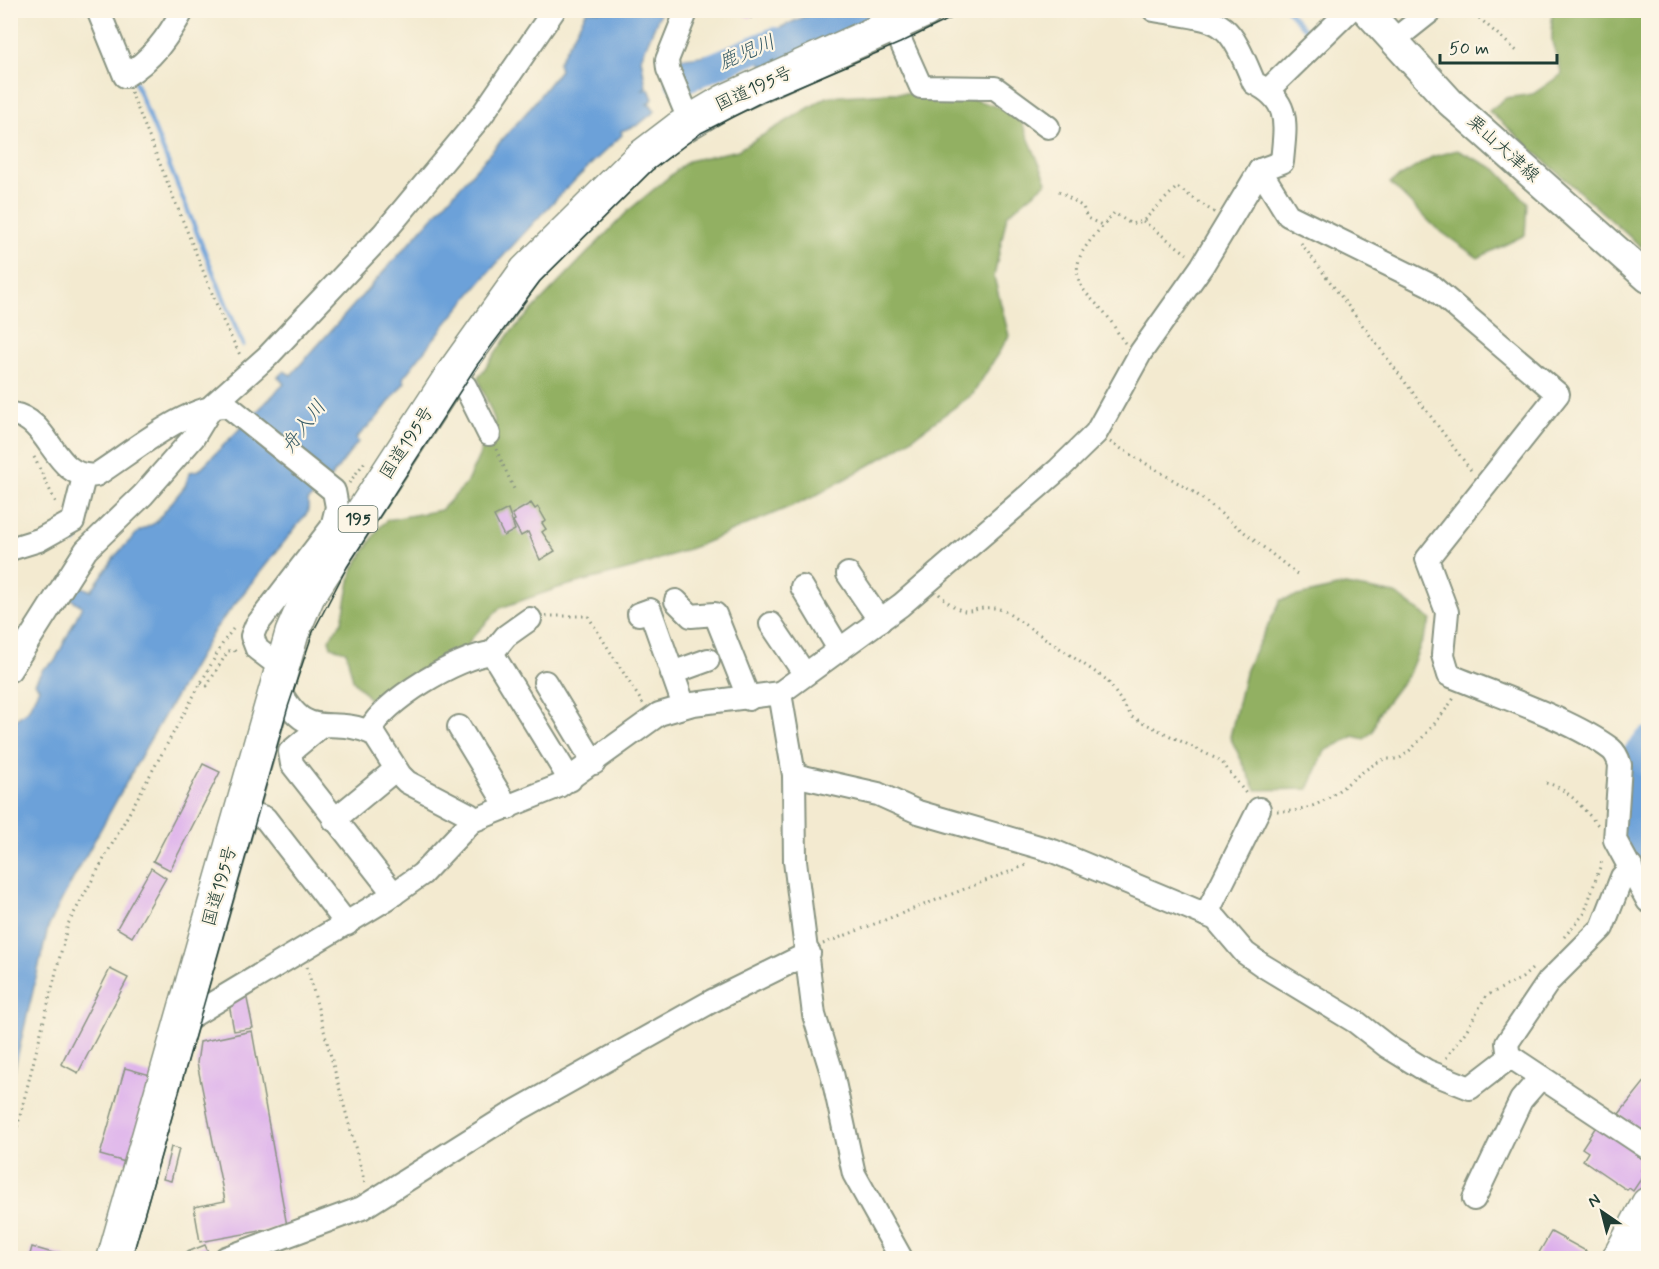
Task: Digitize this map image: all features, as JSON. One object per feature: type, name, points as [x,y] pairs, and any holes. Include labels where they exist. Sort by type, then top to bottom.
[{"type":"highway","name":"国道195号","points":[[114,1258],[242,810],[274,754],[280,677],[292,633],[308,596],[451,376],[526,271],[640,158],[690,122],[725,102],[889,16],[926,10]]},
{"type":"highway","points":[[1619,1258],[1648,1204]]},
{"type":"highway","points":[[1642,1258],[1648,1247]]},
{"type":"main road","name":"栗山大津線","points":[[1366,10],[1450,102],[1648,278]]},
{"type":"street","points":[[98,10],[125,76],[138,68],[166,40],[183,10]]},
{"type":"street","points":[[10,669],[87,550],[143,495],[248,372],[268,356],[336,286],[451,154],[500,92],[554,10]]},
{"type":"street","points":[[687,10],[667,60],[668,69],[690,122]]},
{"type":"street","points":[[182,1022],[248,980],[303,951],[394,894],[422,874],[472,821],[508,808],[570,780],[652,718],[684,706],[780,693],[804,673],[880,621],[927,583],[1051,477],[1096,433],[1138,358],[1202,266],[1260,170],[1282,162],[1286,121],[1282,107],[1268,90],[1254,83],[1241,51],[1224,27],[1210,19],[1154,10]]},
{"type":"street","points":[[1268,90],[1350,10]]},
{"type":"street","points":[[1393,41],[1432,10]]},
{"type":"street","points":[[889,16],[921,87],[949,78],[995,88],[1048,127]]},
{"type":"street","points":[[1260,170],[1288,215],[1430,285],[1558,394],[1427,559],[1447,612],[1443,655],[1449,675],[1575,729],[1611,749],[1617,756],[1620,765],[1615,840],[1648,901]]},
{"type":"street","points":[[451,376],[465,386],[489,434]]},
{"type":"street","points":[[13,414],[24,416],[40,431],[67,467],[84,477],[96,475],[193,412],[221,406],[334,491],[337,507],[332,527],[256,627],[252,636],[257,649],[280,677],[288,707],[297,716],[320,727]]},
{"type":"street","points":[[10,549],[39,540],[73,521],[84,477]]},
{"type":"street","points":[[848,574],[880,621]]},
{"type":"street","points":[[802,587],[839,649]]},
{"type":"street","points":[[676,601],[691,616],[714,614],[749,699]]},
{"type":"street","points":[[639,614],[650,610],[684,706]]},
{"type":"street","points":[[369,731],[396,701],[436,674],[492,653],[506,636],[530,619]]},
{"type":"street","points":[[771,624],[804,673]]},
{"type":"street","points":[[492,653],[570,780]]},
{"type":"street","points":[[672,673],[708,660]]},
{"type":"street","points":[[545,682],[594,763]]},
{"type":"street","points":[[780,693],[794,775],[795,861],[809,953],[814,1015],[832,1073],[854,1174],[901,1258]]},
{"type":"street","points":[[274,754],[290,752],[320,727],[337,724],[369,731],[378,739],[396,769],[416,789],[470,815],[472,821]]},
{"type":"street","points":[[459,727],[508,808]]},
{"type":"street","points":[[274,754],[292,764],[394,894]]},
{"type":"street","points":[[334,820],[396,769]]},
{"type":"street","points":[[794,775],[878,794],[918,812],[1051,850],[1216,919],[1245,953],[1356,1022],[1388,1047],[1434,1074],[1470,1088],[1509,1058]]},
{"type":"street","points":[[1206,915],[1259,808]]},
{"type":"street","points":[[242,810],[265,818],[347,924]]},
{"type":"street","points":[[1509,1058],[1507,1043],[1549,981],[1602,928],[1622,877],[1631,867]]},
{"type":"street","points":[[226,1258],[372,1203],[527,1106],[712,1001],[809,953]]},
{"type":"street","points":[[1509,1058],[1648,1148]]},
{"type":"street","points":[[1474,1199],[1521,1100],[1541,1077]]},
{"type":"path","points":[[1470,10],[1519,53]]},
{"type":"path","points":[[125,76],[224,323],[248,372]]},
{"type":"path","points":[[1138,358],[1112,327],[1106,314],[1082,291],[1080,257],[1114,213],[1131,224],[1143,221],[1177,187],[1228,222]]},
{"type":"path","points":[[1059,191],[1083,207],[1087,218],[1104,226]]},
{"type":"path","points":[[1288,215],[1292,231],[1484,488]]},
{"type":"path","points":[[1143,221],[1202,266]]},
{"type":"path","points":[[1096,433],[1195,493],[1297,574]]},
{"type":"path","points":[[489,434],[514,489]]},
{"type":"path","points":[[34,457],[60,511]]},
{"type":"path","points":[[927,583],[955,610],[969,611],[988,608],[1003,610],[1094,671],[1116,689],[1127,712],[1132,717],[1221,761],[1259,808],[1280,812],[1301,810],[1324,802],[1383,759],[1400,758],[1448,708],[1465,681]]},
{"type":"path","points":[[530,619],[540,616],[588,616],[652,718]]},
{"type":"path","points":[[10,1156],[68,924],[224,641],[238,623]]},
{"type":"path","points":[[201,683],[207,686],[228,651],[234,650],[241,658]]},
{"type":"path","points":[[1546,783],[1558,786],[1569,794],[1604,832],[1615,840],[1606,850],[1592,897],[1584,914],[1558,945]]},
{"type":"path","points":[[809,953],[824,944],[1026,865],[1047,856],[1051,850]]},
{"type":"path","points":[[303,951],[358,1162],[372,1203]]},
{"type":"path","points":[[1434,1074],[1466,1031],[1485,996],[1522,978],[1538,964]]},
{"type":"green space","points":[[1552,11],[1648,11],[1648,106],[1642,170],[1648,183],[1648,253],[1489,111],[1506,98],[1533,94],[1562,74],[1552,42]]},
{"type":"green space","points":[[890,93],[953,93],[1018,113],[1047,182],[1007,215],[994,277],[1009,336],[973,394],[891,453],[813,497],[697,546],[634,568],[558,588],[500,608],[471,639],[462,658],[373,709],[368,697],[353,680],[346,651],[331,647],[329,639],[342,622],[352,571],[379,528],[387,520],[441,510],[466,484],[495,421],[478,378],[509,334],[629,210],[688,161],[738,150],[827,97]]},
{"type":"green space","points":[[1457,150],[1496,169],[1527,202],[1525,235],[1478,258],[1436,228],[1390,183],[1432,157]]},
{"type":"green space","points":[[1345,585],[1396,594],[1431,620],[1409,673],[1378,714],[1373,731],[1364,739],[1354,736],[1325,751],[1308,789],[1256,790],[1230,737],[1246,669],[1281,600]]},
{"type":"water","name":"舟入川","points":[[587,11],[661,11],[641,58],[646,87],[643,90],[649,89],[653,99],[647,104],[650,104],[655,111],[638,125],[621,131],[622,135],[534,222],[481,282],[403,378],[405,382],[376,419],[356,438],[358,442],[332,476],[308,501],[308,512],[215,629],[147,745],[48,928],[11,1083],[11,723],[28,710],[39,688],[35,683],[43,669],[55,661],[82,606],[65,595],[74,583],[91,591],[116,555],[139,531],[155,523],[185,486],[190,472],[199,470],[284,384],[278,377],[284,371],[291,375],[526,113],[560,70],[558,63]]},
{"type":"water","points":[[817,11],[897,11],[764,68],[753,51],[697,73],[702,87],[682,88],[677,58],[714,53],[749,42]]},
{"type":"building","points":[[730,10],[754,10],[751,18]]},
{"type":"building","points":[[531,503],[535,509],[538,507],[546,521],[542,523],[546,529],[542,532],[555,551],[540,560],[528,532],[521,536],[513,521],[515,520],[512,514]]},
{"type":"building","points":[[508,509],[515,530],[504,536],[494,516]]},
{"type":"building","points":[[203,764],[220,772],[170,870],[153,861]]},
{"type":"building","points":[[151,868],[166,878],[132,937],[117,928]]},
{"type":"building","points":[[110,969],[128,978],[78,1073],[61,1064]]},
{"type":"building","points":[[246,994],[253,1028],[234,1031],[229,1004]]},
{"type":"building","points":[[252,1031],[287,1226],[200,1242],[194,1207],[225,1201],[197,1063],[200,1042]]},
{"type":"building","points":[[125,1068],[154,1076],[129,1163],[100,1155]]},
{"type":"building","points":[[1646,1080],[1648,1082],[1648,1137],[1619,1114]]},
{"type":"building","points":[[1597,1125],[1648,1160],[1641,1170],[1645,1173],[1633,1191],[1629,1188],[1627,1190],[1583,1160],[1588,1152],[1582,1148]]},
{"type":"building","points":[[171,1147],[179,1149],[171,1181],[163,1179]]},
{"type":"building","points":[[1551,1232],[1586,1251],[1582,1258],[1575,1256],[1573,1258],[1536,1258]]},
{"type":"building","points":[[205,1245],[211,1258],[172,1258]]},
{"type":"building","points":[[32,1247],[70,1258],[29,1258]]},
{"type":"waterway","points":[[1287,10],[1313,38]]},
{"type":"waterway","name":"鹿児川","points":[[679,81],[775,41]]},
{"type":"waterway","points":[[133,77],[243,345]]},
{"type":"waterway","points":[[75,542],[87,516],[87,509]]},
{"type":"waterway","points":[[1648,741],[1629,764],[1628,826],[1628,834],[1648,874]]},
{"type":"tram line","points":[[132,1258],[288,707],[313,632],[347,567],[477,365],[540,281],[652,170],[701,133],[764,101],[900,43],[968,10]]}]
